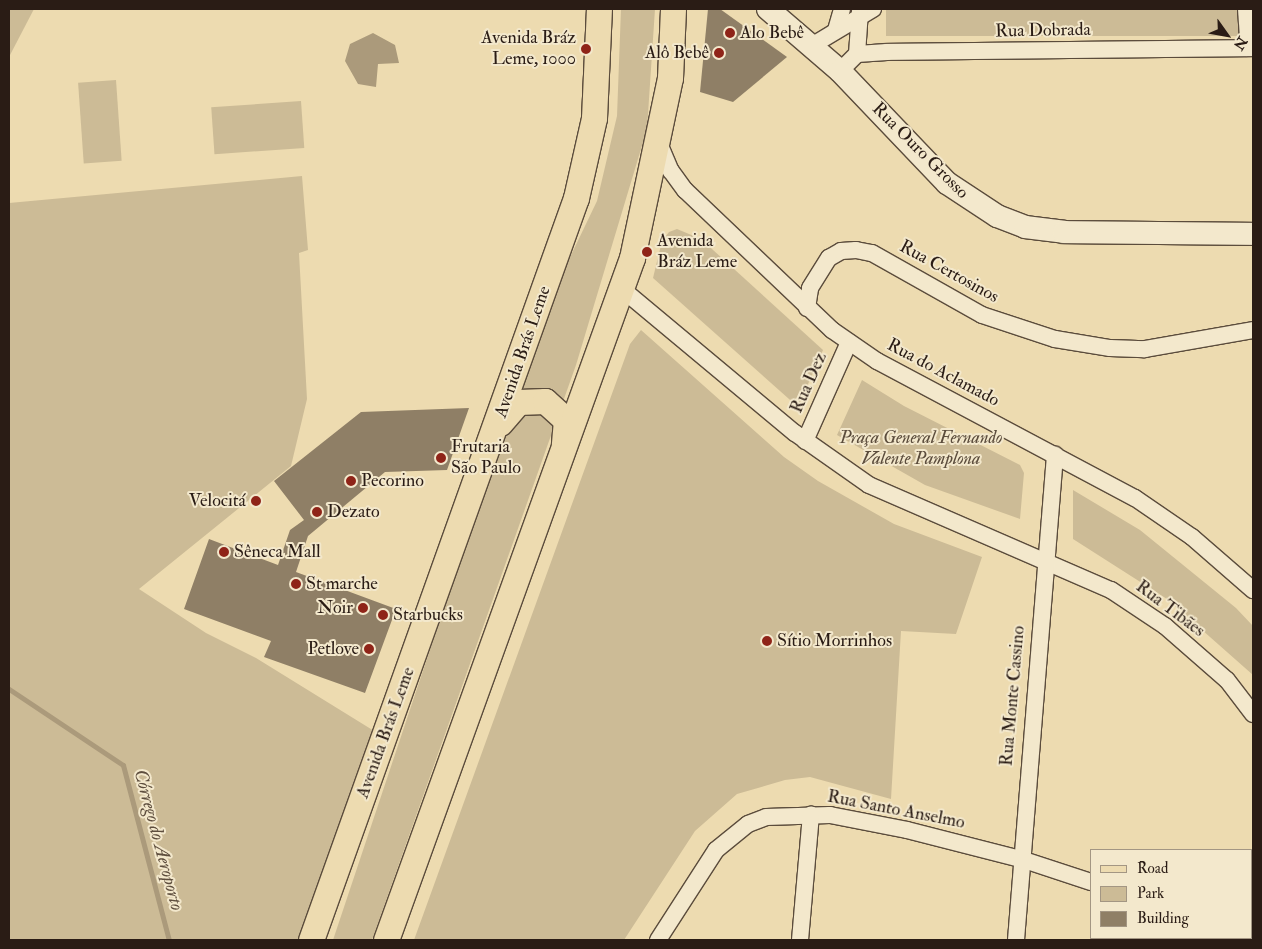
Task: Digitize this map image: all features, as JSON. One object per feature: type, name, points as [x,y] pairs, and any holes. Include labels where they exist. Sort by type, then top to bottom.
[{"type":"main road","name":"Avenida Brás Leme","points":[[311,940],[498,426],[561,244],[588,154],[597,79],[599,9]]},
{"type":"main road","points":[[386,940],[622,289],[646,203],[670,78],[673,9]]},
{"type":"main road","points":[[498,426],[518,402],[545,401],[566,420],[565,449]]},
{"type":"street","name":"Rua Ouro Grosso","points":[[768,9],[813,45],[840,71],[947,183],[996,216],[1025,227],[1064,232],[1253,234]]},
{"type":"street","points":[[836,30],[842,9]]},
{"type":"street","points":[[1246,9],[1251,48]]},
{"type":"street","points":[[813,45],[864,12]]},
{"type":"street","points":[[840,71],[857,54],[864,12]]},
{"type":"street","name":"Rua Dobrada","points":[[857,54],[1251,48]]},
{"type":"street","name":"Rua do Aclamado","points":[[658,141],[671,172],[685,190],[807,308],[849,342],[878,361],[1135,498],[1192,537],[1253,590]]},
{"type":"street","name":"Rua Certosinos","points":[[807,308],[810,288],[824,264],[841,251],[856,250],[872,253],[982,316],[1055,339],[1110,348],[1145,349],[1253,330]]},
{"type":"street","points":[[622,289],[806,441],[869,485],[1044,559]]},
{"type":"street","name":"Rua Dez","points":[[806,441],[849,342]]},
{"type":"street","name":"Rua Monte Cassino","points":[[1016,940],[1044,559],[1055,455]]},
{"type":"street","name":"Rua Tibães","points":[[1044,559],[1111,590],[1165,626],[1227,680],[1253,714]]},
{"type":"street","points":[[800,940],[811,814]]},
{"type":"street","name":"Rua Santo Anselmo","points":[[658,940],[716,850],[732,836],[766,816],[811,814],[928,834],[1021,859],[1090,882]]},
{"type":"green space","points":[[9,9],[34,9],[9,57]]},
{"type":"green space","points":[[621,9],[655,9],[647,129],[576,365],[372,940],[333,940],[463,551],[561,276],[597,201],[617,116]]},
{"type":"green space","points":[[886,10],[1253,10],[1253,36],[886,36]]},
{"type":"green space","points":[[116,80],[122,161],[84,163],[78,83]]},
{"type":"green space","points":[[301,101],[304,148],[214,154],[211,107]]},
{"type":"green space","points":[[302,176],[308,250],[299,253],[307,399],[291,466],[139,589],[206,633],[256,658],[379,734],[306,940],[9,940],[9,203]]},
{"type":"green space","name":"Praça General Fernando Valente Pamplona","points":[[677,229],[701,239],[823,350],[798,407],[653,278],[662,241],[669,232]]},
{"type":"green space","points":[[641,330],[784,457],[818,481],[894,524],[982,557],[956,634],[901,631],[891,799],[810,777],[785,780],[737,794],[695,831],[624,940],[414,940],[630,344]]},
{"type":"green space","name":"Praça General Fernando Valente Pamplona","points":[[862,380],[904,406],[1020,465],[1024,473],[1020,519],[925,485],[837,435]]},
{"type":"green space","points":[[1073,490],[1140,530],[1236,608],[1253,626],[1253,675],[1167,599],[1073,539]]},
{"type":"shaded area","points":[[373,33],[395,45],[399,63],[378,64],[376,87],[358,84],[345,61],[350,44]]},
{"type":"building","name":"Alo Bebê","points":[[708,9],[720,9],[787,57],[733,102],[700,92]]},
{"type":"building","name":"Sêneca Mall","points":[[469,408],[447,470],[385,472],[308,536],[296,572],[396,609],[365,693],[264,657],[271,641],[184,609],[209,539],[278,565],[290,530],[304,520],[274,481],[361,412]]},
{"type":"waterway","name":"Córrego do Aeroporto","points":[[9,689],[123,765],[169,940]]},
{"type":"place","name":"Alo Bebê","points":[[730,33]]},
{"type":"place","name":"Avenida Bráz Leme, 1000","points":[[586,49]]},
{"type":"place","name":"Alô Bebê","points":[[719,53]]},
{"type":"place","name":"Avenida Bráz Leme","points":[[647,252]]},
{"type":"place","name":"Frutaria São Paulo","points":[[441,458]]},
{"type":"place","name":"Pecorino","points":[[351,481]]},
{"type":"place","name":"Velocitá","points":[[256,501]]},
{"type":"place","name":"Dezato","points":[[317,512]]},
{"type":"place","name":"Sêneca Mall","points":[[224,552]]},
{"type":"place","name":"St marche","points":[[296,584]]},
{"type":"place","name":"Noir","points":[[363,608]]},
{"type":"place","name":"Starbucks","points":[[383,615]]},
{"type":"place","name":"Sítio Morrinhos","points":[[767,641]]},
{"type":"place","name":"Petlove","points":[[369,649]]}]
